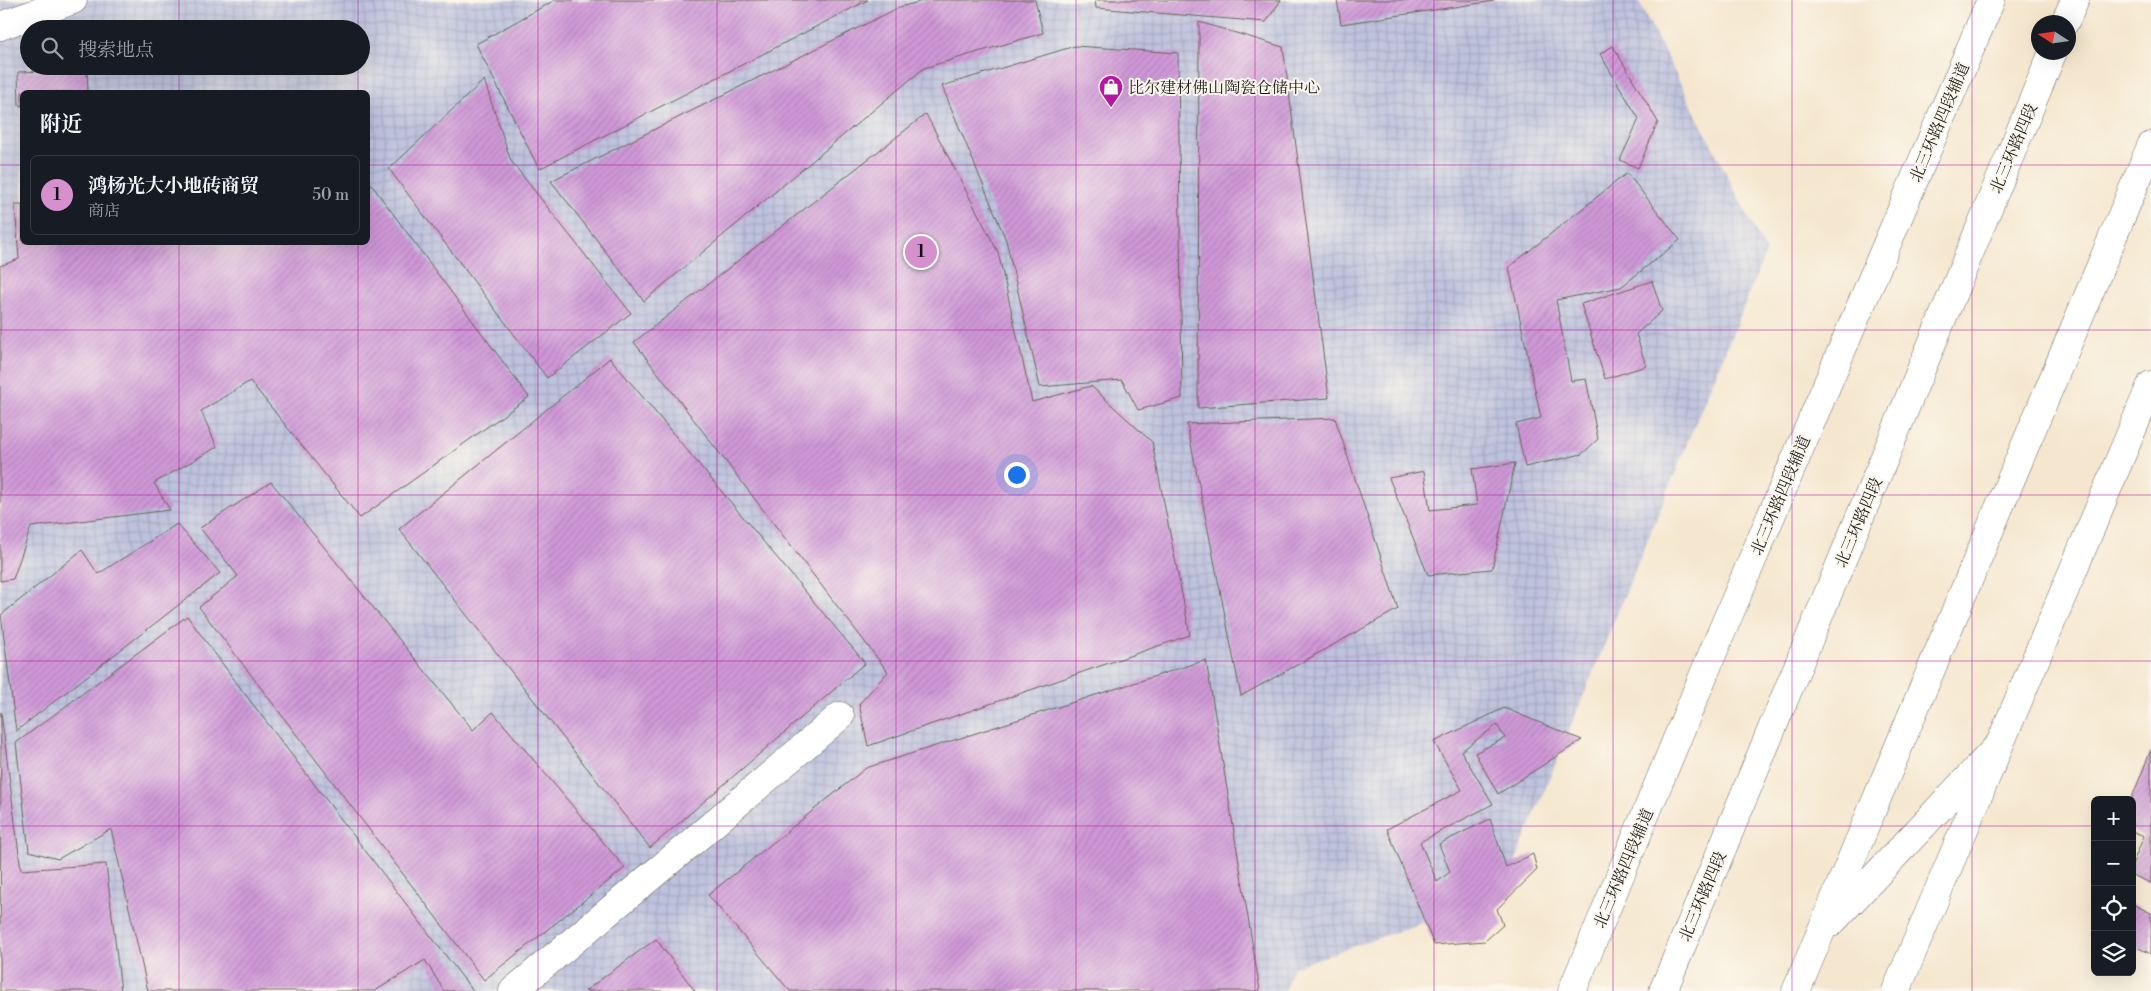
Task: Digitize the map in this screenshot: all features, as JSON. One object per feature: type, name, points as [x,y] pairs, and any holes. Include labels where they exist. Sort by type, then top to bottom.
[{"type":"main road","points":[[0,26],[72,0]]},
{"type":"main road","name":"北三环路四段辅道","points":[[1572,991],[1719,638],[1991,0]]},
{"type":"main road","points":[[2068,15],[2075,0]]},
{"type":"main road","name":"北三环路四段","points":[[1663,991],[2050,60]]},
{"type":"main road","points":[[1796,991],[2151,146]]},
{"type":"main road","points":[[1896,991],[2151,385]]},
{"type":"main road","points":[[513,991],[840,716]]},
{"type":"main road","points":[[1820,935],[2000,745]]},
{"type":"main road","points":[[1653,991],[1704,891]]},
{"type":"shaded area","points":[[0,0],[1638,0],[1766,252],[1501,896],[1293,967],[1284,991],[0,991]]},
{"type":"building","points":[[555,0],[868,0],[539,169],[476,44]]},
{"type":"building","points":[[927,0],[1035,0],[1043,33],[924,68],[644,301],[551,181],[900,7]]},
{"type":"building","points":[[1095,0],[1281,0],[1266,22],[1096,8]]},
{"type":"building","points":[[1337,0],[1494,0],[1494,1],[1341,24]]},
{"type":"building","points":[[1199,22],[1283,47],[1329,398],[1198,408]]},
{"type":"building","points":[[1075,46],[1178,53],[1182,398],[1138,410],[1122,380],[1040,387],[1006,240],[942,86]]},
{"type":"building","points":[[1613,46],[1658,122],[1638,168],[1620,160],[1639,119],[1600,54]]},
{"type":"building","points":[[18,72],[20,72],[20,75],[87,75],[88,90],[20,90],[19,106]]},
{"type":"building","points":[[484,80],[511,161],[631,313],[547,378],[389,169]]},
{"type":"building","points":[[926,114],[998,252],[1032,402],[1091,386],[1152,442],[1190,635],[868,746],[859,704],[888,672],[634,342]]},
{"type":"building","points":[[1627,173],[1680,240],[1621,287],[1556,300],[1571,381],[1586,379],[1598,439],[1582,454],[1525,467],[1516,424],[1541,418],[1509,267]]},
{"type":"building","points":[[370,183],[529,397],[360,518],[250,381],[201,411],[217,447],[154,483],[170,510],[31,527],[13,579],[0,581],[0,266],[19,259],[15,205],[20,205],[20,245],[370,245]]},
{"type":"building","points":[[1652,281],[1662,311],[1636,334],[1646,366],[1605,379],[1581,304]]},
{"type":"building","points":[[610,358],[865,663],[650,848],[399,529]]},
{"type":"building","points":[[1335,418],[1398,609],[1241,696],[1187,424]]},
{"type":"building","points":[[1515,463],[1492,569],[1428,575],[1389,478],[1424,471],[1430,510],[1477,505],[1472,469]]},
{"type":"building","points":[[271,482],[473,730],[493,712],[625,868],[484,980],[199,607],[238,576],[200,528]]},
{"type":"building","points":[[177,524],[220,573],[16,731],[1,615],[82,550],[98,574]]},
{"type":"building","points":[[187,616],[473,991],[444,991],[425,960],[375,991],[148,991],[111,829],[58,859],[29,851],[16,743]]},
{"type":"building","points":[[1206,660],[1260,991],[790,991],[708,895],[866,768]]},
{"type":"building","points":[[1504,708],[1582,740],[1498,794],[1475,753],[1505,738],[1497,725],[1461,751],[1493,804],[1420,842],[1437,882],[1450,872],[1439,844],[1490,819],[1506,867],[1533,854],[1537,870],[1497,909],[1503,925],[1485,941],[1434,945],[1387,829],[1462,790],[1434,742]]},
{"type":"building","points":[[1,712],[21,870],[106,864],[121,991],[0,991]]},
{"type":"building","points":[[2151,750],[2151,883],[2136,877],[2136,855],[2144,836],[2136,833],[2136,796],[2133,796]]},
{"type":"building","points":[[2136,906],[2151,913],[2151,954],[2136,947]]},
{"type":"building","points":[[656,939],[695,991],[585,991]]},
{"type":"place","name":"比尔建材佛山陶瓷仓储中心","points":[[1111,108]]},
{"type":"place","name":"鸿杨光大小地砖商贸","points":[[921,252]]}]
